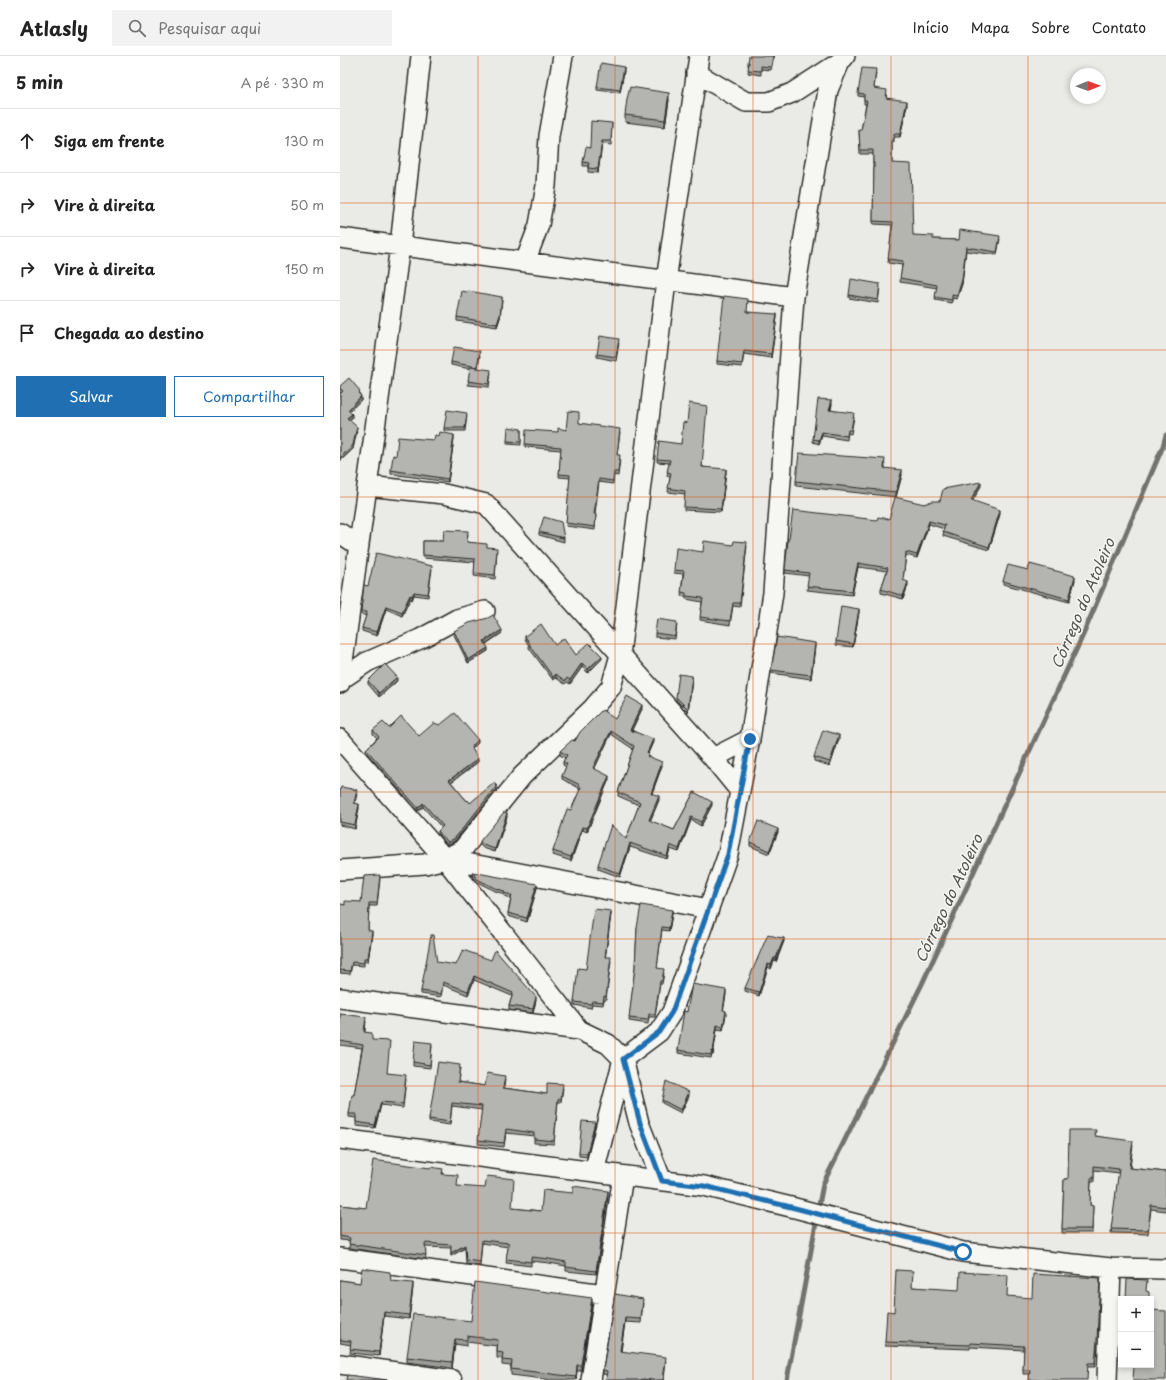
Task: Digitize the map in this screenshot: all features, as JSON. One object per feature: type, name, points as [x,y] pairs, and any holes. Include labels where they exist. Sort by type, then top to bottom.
[{"type":"street","points":[[340,682],[400,246],[421,56]]},
{"type":"street","points":[[525,262],[539,225],[546,186],[549,136],[563,56]]},
{"type":"street","points":[[694,61],[746,102],[769,102],[792,94],[843,59]]},
{"type":"street","points":[[594,1172],[623,1059],[659,1032],[672,1012],[728,854],[750,739],[773,594],[794,297],[828,90],[843,59]]},
{"type":"street","points":[[340,870],[425,864],[445,859],[462,850],[522,776],[594,708],[611,687],[620,655],[694,61]]},
{"type":"street","points":[[340,238],[794,297]]},
{"type":"street","points":[[367,486],[444,494],[486,504],[714,758],[740,791]]},
{"type":"street","points":[[340,533],[359,546]]},
{"type":"street","points":[[340,682],[367,662],[420,639],[457,619],[485,611]]},
{"type":"street","points":[[340,739],[445,859],[579,1030]]},
{"type":"street","points":[[714,758],[750,739]]},
{"type":"street","points":[[445,859],[709,909]]},
{"type":"street","points":[[340,998],[579,1030],[608,1044],[623,1059],[640,1123],[662,1181]]},
{"type":"street","points":[[340,1139],[704,1186],[963,1252],[1111,1268],[1166,1269]]},
{"type":"street","points":[[591,1380],[623,1176]]},
{"type":"street","points":[[340,1258],[604,1294]]},
{"type":"street","points":[[1107,1380],[1111,1268]]},
{"type":"street","points":[[340,1364],[452,1380]]},
{"type":"building","points":[[749,56],[773,56],[771,67],[761,66],[761,71],[748,70]]},
{"type":"building","points":[[601,63],[624,67],[620,90],[597,87]]},
{"type":"building","points":[[862,68],[876,69],[874,88],[887,90],[886,98],[907,101],[900,134],[894,134],[894,139],[892,139],[892,163],[911,164],[913,235],[933,236],[933,239],[959,240],[960,230],[1000,236],[997,252],[966,247],[962,280],[957,296],[952,295],[952,300],[935,297],[937,285],[900,278],[903,261],[888,259],[893,222],[873,221],[873,150],[860,150],[859,130],[861,130],[867,101],[864,100],[864,94],[858,93]]},
{"type":"building","points":[[630,87],[669,93],[665,120],[625,115]]},
{"type":"building","points":[[591,121],[612,123],[611,141],[602,141],[598,169],[588,168],[589,163],[583,162],[586,147],[590,148]]},
{"type":"building","points":[[851,279],[880,284],[878,300],[849,295]]},
{"type":"building","points":[[462,291],[502,297],[500,315],[497,324],[457,317]]},
{"type":"building","points":[[724,296],[748,299],[747,312],[777,314],[771,354],[744,351],[742,364],[717,361]]},
{"type":"building","points":[[600,336],[619,339],[616,357],[597,354]]},
{"type":"building","points":[[454,347],[480,351],[477,367],[451,362]]},
{"type":"building","points":[[470,367],[491,370],[489,384],[468,381]]},
{"type":"building","points":[[349,378],[360,391],[358,393],[361,396],[348,410],[352,414],[347,418],[357,427],[353,445],[340,458],[340,394],[343,391],[340,386]]},
{"type":"building","points":[[818,399],[832,400],[829,410],[854,413],[851,430],[848,430],[847,436],[822,432],[819,440],[813,439]]},
{"type":"building","points":[[689,403],[707,406],[702,467],[726,469],[721,509],[684,507],[685,491],[668,488],[671,473],[667,472],[670,460],[657,459],[659,441],[681,444],[683,422],[687,423]]},
{"type":"building","points":[[447,410],[467,413],[465,428],[444,428]]},
{"type":"building","points":[[568,411],[579,412],[579,423],[620,429],[617,455],[620,455],[618,472],[614,472],[613,481],[599,479],[594,514],[596,514],[595,527],[566,523],[570,475],[559,474],[561,447],[525,444],[526,430],[558,432],[558,428],[566,430]]},
{"type":"building","points":[[508,427],[521,429],[521,442],[507,441]]},
{"type":"building","points":[[440,432],[454,435],[448,479],[391,470],[393,455],[396,456],[398,437],[434,440],[435,435],[439,436]]},
{"type":"building","points":[[799,453],[885,459],[884,468],[902,470],[896,492],[796,481]]},
{"type":"building","points":[[981,482],[971,500],[1000,510],[989,547],[943,532],[945,525],[929,521],[917,555],[906,552],[903,580],[908,582],[903,596],[881,589],[888,568],[858,563],[852,591],[807,586],[809,573],[785,570],[793,510],[877,520],[878,517],[889,519],[895,497],[924,504],[932,501],[940,501],[943,489]]},
{"type":"building","points":[[544,517],[561,522],[564,538],[539,532]]},
{"type":"building","points":[[444,530],[468,531],[467,542],[487,544],[487,547],[497,548],[495,575],[474,573],[475,559],[423,555],[423,541],[443,541]]},
{"type":"building","points":[[704,541],[733,545],[734,541],[747,542],[740,603],[733,603],[730,621],[700,617],[703,598],[686,596],[686,593],[681,592],[684,571],[674,570],[676,548],[703,552]]},
{"type":"building","points":[[376,553],[432,566],[428,594],[414,592],[412,596],[410,595],[402,612],[386,606],[377,632],[362,628],[367,612],[361,611],[364,585],[368,586]]},
{"type":"building","points":[[1030,564],[1075,576],[1069,599],[1003,581],[1008,565],[1028,570]]},
{"type":"building","points":[[841,606],[859,609],[853,644],[836,641]]},
{"type":"building","points":[[493,615],[502,630],[484,641],[488,648],[468,660],[454,631],[469,623],[488,618]]},
{"type":"building","points":[[657,619],[677,622],[675,636],[655,633]]},
{"type":"building","points":[[541,624],[555,645],[564,638],[576,655],[589,643],[602,656],[588,669],[582,663],[570,680],[567,678],[565,681],[556,674],[553,677],[529,644],[525,636]]},
{"type":"building","points":[[777,637],[815,643],[811,675],[771,670]]},
{"type":"building","points":[[385,664],[397,677],[379,693],[368,681]]},
{"type":"building","points":[[679,674],[692,676],[688,709],[676,697]]},
{"type":"building","points":[[627,696],[642,705],[630,730],[653,739],[647,756],[662,762],[651,793],[659,796],[649,820],[674,830],[694,792],[712,802],[701,822],[691,817],[679,849],[670,845],[667,856],[630,843],[620,874],[598,865],[611,825],[626,839],[640,802],[618,792],[634,746],[611,731],[593,768],[609,776],[587,828],[582,827],[571,857],[553,851],[567,809],[571,810],[581,787],[579,786],[580,785],[562,776],[567,764],[563,762],[567,755],[560,751],[572,740],[575,741],[580,732],[602,710],[615,719]]},
{"type":"building","points":[[455,713],[478,740],[471,747],[478,759],[449,780],[470,803],[494,783],[497,786],[455,838],[448,842],[438,831],[443,826],[423,803],[418,808],[366,749],[379,737],[373,730],[383,722],[389,728],[401,716],[419,736],[434,723],[440,725]]},
{"type":"building","points":[[823,730],[839,735],[830,762],[814,757]]},
{"type":"building","points":[[341,787],[357,790],[354,803],[359,804],[355,825],[340,822]]},
{"type":"building","points":[[504,812],[507,813],[495,849],[483,845],[480,841]]},
{"type":"building","points":[[758,821],[778,829],[769,851],[750,842]]},
{"type":"building","points":[[472,872],[537,884],[527,918],[508,913],[512,895],[504,893],[504,891],[477,879]]},
{"type":"building","points":[[380,875],[377,903],[369,903],[368,930],[372,931],[368,958],[364,958],[364,963],[352,962],[350,971],[340,970],[340,904],[345,905],[345,901],[361,902],[364,876]]},
{"type":"building","points":[[641,905],[672,910],[669,928],[662,927],[657,968],[664,969],[662,981],[660,981],[655,1014],[649,1014],[648,1020],[629,1018],[635,967],[637,928]]},
{"type":"building","points":[[594,909],[611,911],[605,957],[611,957],[606,997],[604,996],[603,1002],[592,1001],[591,1004],[574,1002],[578,968],[586,969]]},
{"type":"building","points":[[768,934],[784,938],[776,958],[774,958],[771,965],[768,964],[759,992],[745,988]]},
{"type":"building","points":[[431,935],[433,935],[437,962],[456,965],[463,950],[491,960],[495,950],[536,997],[533,1009],[509,1006],[513,993],[474,976],[468,991],[443,982],[441,994],[421,991]]},
{"type":"building","points":[[692,984],[726,990],[723,1010],[726,1011],[723,1027],[717,1025],[713,1052],[712,1051],[711,1055],[678,1050],[684,1011],[687,1012]]},
{"type":"building","points":[[340,1014],[366,1017],[364,1032],[372,1033],[372,1040],[390,1041],[387,1073],[406,1075],[403,1104],[381,1102],[375,1125],[356,1122],[356,1114],[349,1114],[363,1045],[340,1041]]},
{"type":"building","points":[[415,1041],[432,1043],[430,1065],[413,1062]]},
{"type":"building","points":[[438,1062],[460,1065],[458,1082],[485,1086],[487,1073],[505,1076],[503,1088],[547,1094],[547,1083],[563,1084],[561,1099],[558,1099],[554,1141],[534,1139],[534,1133],[506,1129],[504,1143],[478,1140],[482,1106],[452,1103],[450,1122],[429,1119]]},
{"type":"building","points":[[666,1081],[689,1092],[681,1110],[662,1100]]},
{"type":"building","points":[[582,1121],[595,1122],[587,1153],[579,1153]]},
{"type":"building","points":[[1069,1130],[1096,1130],[1095,1136],[1133,1141],[1129,1168],[1166,1172],[1166,1207],[1151,1205],[1148,1230],[1111,1229],[1119,1169],[1094,1166],[1094,1178],[1091,1178],[1090,1205],[1093,1206],[1092,1229],[1062,1229],[1064,1179],[1068,1179]]},
{"type":"building","points":[[373,1160],[443,1169],[442,1174],[458,1175],[457,1186],[485,1188],[487,1176],[514,1179],[512,1208],[541,1211],[543,1190],[573,1193],[573,1186],[608,1191],[596,1271],[566,1267],[566,1262],[549,1259],[531,1257],[531,1262],[506,1259],[509,1243],[482,1240],[480,1262],[466,1260],[465,1245],[451,1253],[451,1245],[425,1243],[426,1255],[349,1244],[350,1238],[340,1236],[340,1205],[366,1208]]},
{"type":"building","points":[[362,1268],[390,1272],[391,1281],[413,1283],[409,1315],[384,1312],[379,1352],[350,1349],[351,1341],[340,1340],[340,1280],[360,1283]]},
{"type":"building","points":[[896,1270],[913,1271],[912,1287],[959,1290],[960,1272],[1008,1275],[1007,1296],[1032,1298],[1033,1274],[1100,1278],[1095,1363],[1088,1363],[1087,1380],[1029,1380],[1030,1370],[1023,1370],[1024,1346],[970,1343],[970,1345],[885,1342],[887,1311],[894,1312]]},
{"type":"building","points":[[1127,1279],[1147,1280],[1146,1291],[1149,1292],[1149,1296],[1126,1296]]},
{"type":"building","points":[[475,1282],[592,1298],[581,1365],[577,1365],[576,1377],[511,1369],[512,1361],[502,1360],[503,1353],[497,1352],[498,1340],[467,1336],[467,1340],[455,1339],[452,1362],[407,1357],[413,1314],[471,1321]]},
{"type":"building","points":[[615,1294],[643,1299],[641,1319],[625,1318],[620,1351],[666,1357],[663,1380],[606,1380],[607,1371],[603,1370]]},
{"type":"building","points":[[1154,1310],[1166,1311],[1166,1380],[1133,1380],[1134,1368],[1154,1368]]},
{"type":"building","points":[[347,1375],[388,1380],[346,1380]]},
{"type":"waterway","name":"Córrego do Atoleiro","points":[[818,1210],[823,1184],[922,984],[1083,635],[1163,446],[1166,435]]},
{"type":"waterway","name":"Córrego do Atoleiro","points":[[787,1380],[817,1218]]},
{"type":"route","points":[[750,739],[728,854],[672,1012],[659,1032],[636,1051],[623,1059],[640,1123],[662,1181],[704,1186],[963,1252]]}]
